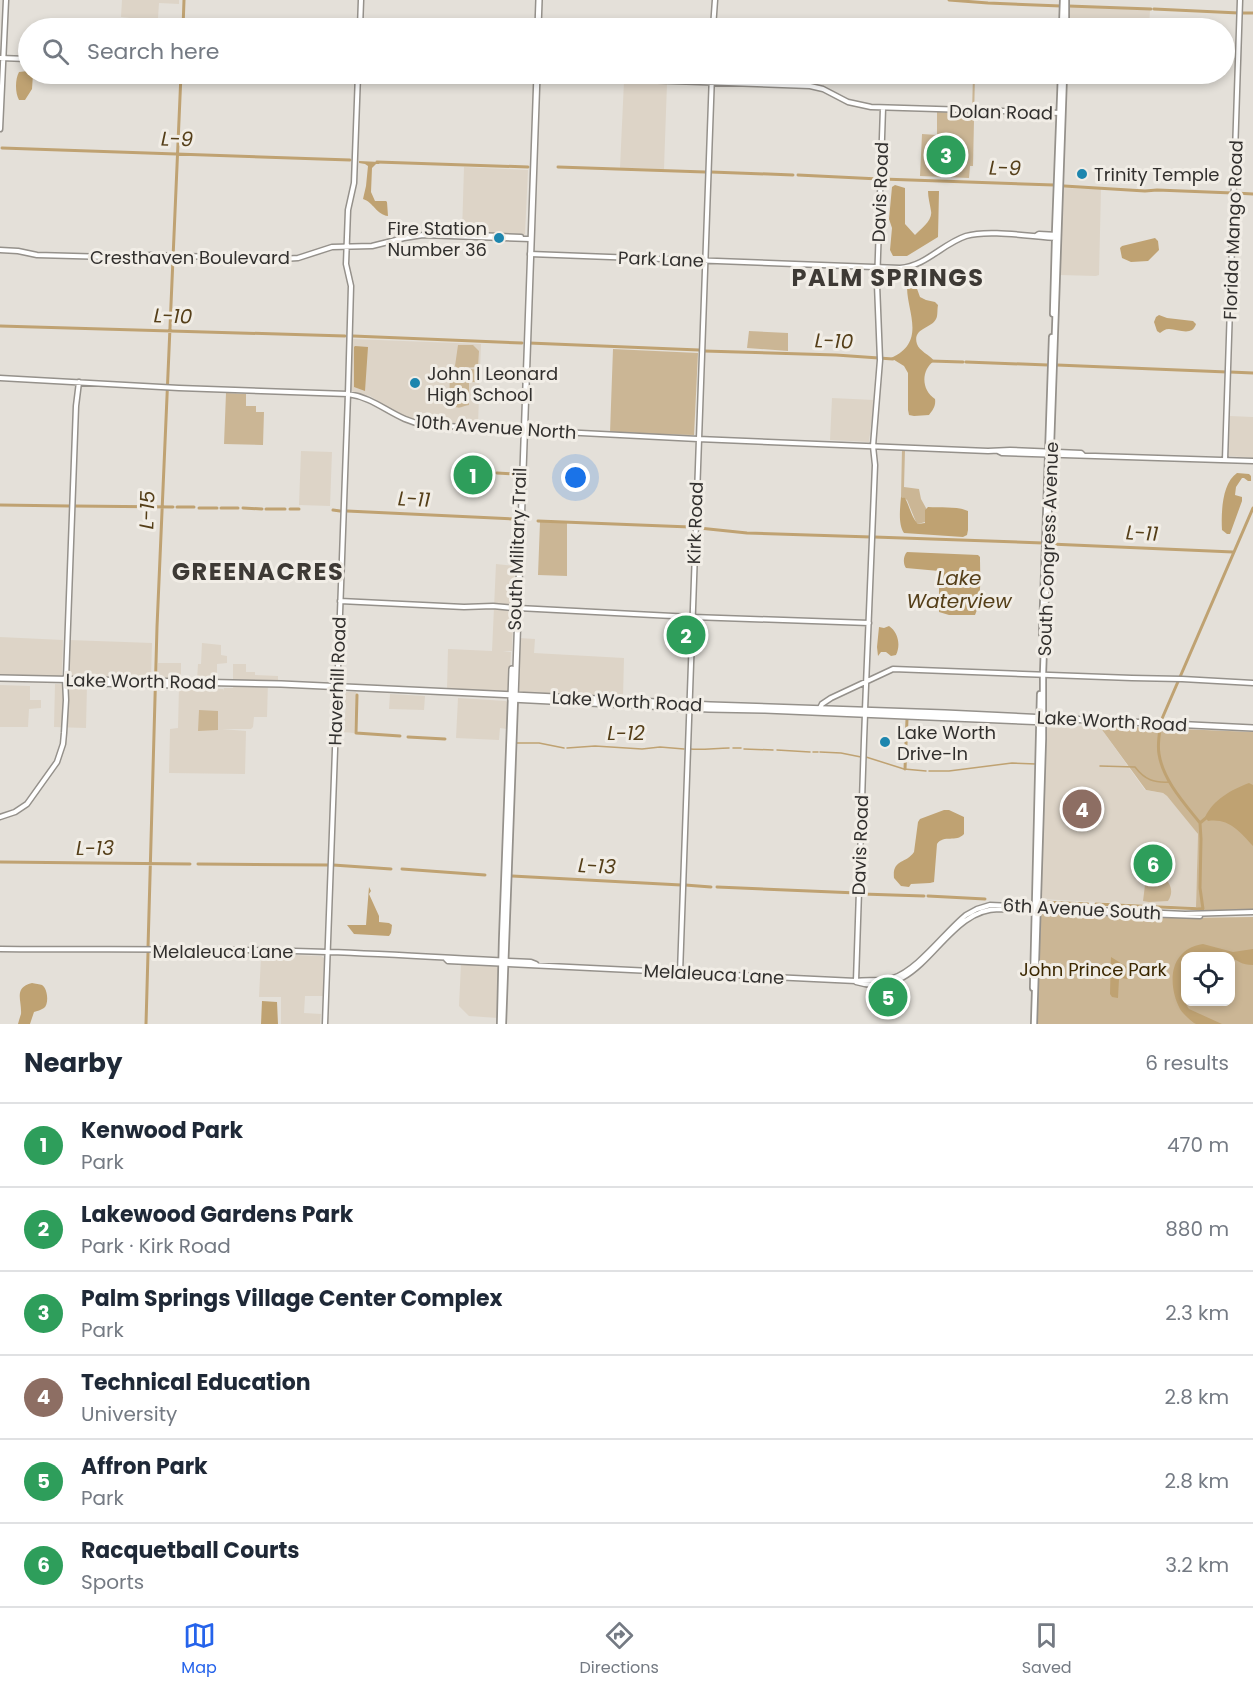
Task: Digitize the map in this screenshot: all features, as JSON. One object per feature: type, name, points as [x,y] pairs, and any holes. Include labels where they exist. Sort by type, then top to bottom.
[{"type":"main road","points":[[536,18],[537,0]]},
{"type":"main road","points":[[537,0],[537,18]]},
{"type":"main road","points":[[1063,18],[1065,0]]},
{"type":"main road","points":[[1064,18],[1065,0]]},
{"type":"main road","points":[[534,84],[532,104],[534,120]]},
{"type":"main road","name":"South Military Trail","points":[[502,1019],[515,630],[519,578],[516,551],[527,353],[535,84]]},
{"type":"main road","name":"South Congress Avenue","points":[[1052,377],[1057,286],[1062,84]]},
{"type":"main road","name":"South Congress Avenue","points":[[1058,197],[1061,168],[1058,152],[1061,113]]},
{"type":"main road","name":"South Congress Avenue","points":[[1033,1024],[1043,624],[1057,236]]},
{"type":"main road","name":"South Military Trail","points":[[516,608],[529,239]]},
{"type":"main road","points":[[1054,276],[1057,286]]},
{"type":"main road","points":[[524,333],[527,353]]},
{"type":"main road","name":"South Congress Avenue","points":[[1043,624],[1049,498],[1047,480],[1050,453]]},
{"type":"main road","name":"South Military Trail","points":[[513,697],[515,630]]},
{"type":"main road","name":"Lake Worth Road","points":[[0,681],[38,679],[131,682]]},
{"type":"main road","name":"Lake Worth Road","points":[[21,680],[303,684],[336,688]]},
{"type":"main road","name":"Lake Worth Road","points":[[154,682],[169,685],[336,688],[765,710],[789,707],[821,708],[955,718],[986,719],[1007,716],[1041,720]]},
{"type":"main road","points":[[169,685],[172,682],[186,682]]},
{"type":"main road","points":[[202,686],[221,682]]},
{"type":"main road","points":[[295,688],[303,684]]},
{"type":"main road","name":"Lake Worth Road","points":[[513,697],[570,699]]},
{"type":"main road","name":"Lake Worth Road","points":[[587,700],[601,701],[604,699],[809,712],[819,711],[821,708],[865,712],[967,714],[995,718],[1253,729]]},
{"type":"main road","points":[[955,718],[967,714]]},
{"type":"main road","name":"Lake Worth Road","points":[[1165,725],[1253,729]]},
{"type":"main road","points":[[1175,727],[1188,725]]},
{"type":"main road","name":"South Military Trail","points":[[502,1019],[500,993],[503,962]]},
{"type":"main road","name":"South Congress Avenue","points":[[1033,1024],[1034,988]]},
{"type":"street","points":[[0,129],[6,0]]},
{"type":"street","points":[[360,18],[361,0]]},
{"type":"street","points":[[713,18],[714,0]]},
{"type":"street","name":"Florida Mango Road","points":[[1225,460],[1240,0]]},
{"type":"street","points":[[2,58],[18,59]]},
{"type":"street","name":"Haverhill Road","points":[[325,1024],[348,394],[351,286],[346,266],[348,206],[354,183],[358,84]]},
{"type":"street","name":"Kirk Road","points":[[680,973],[711,84]]},
{"type":"street","name":"Dolan Road","points":[[764,84],[817,87],[853,104],[866,107],[1061,113]]},
{"type":"street","name":"Davis Road","points":[[856,981],[875,420],[880,358],[878,267],[883,108]]},
{"type":"street","name":"Park Lane","points":[[530,254],[906,267],[917,264],[969,235],[1057,236]]},
{"type":"street","name":"Cresthaven Boulevard","points":[[0,250],[37,255],[129,258],[151,255],[288,259],[327,248],[372,246],[422,236],[529,239]]},
{"type":"street","name":"10th Avenue North","points":[[0,378],[348,394],[371,400],[401,418],[417,424],[522,431],[1253,461]]},
{"type":"street","points":[[0,818],[28,806],[54,770],[64,744],[77,382]]},
{"type":"street","points":[[340,601],[869,623]]},
{"type":"street","points":[[821,708],[867,680],[893,669],[1176,678],[1253,683]]},
{"type":"street","name":"6th Avenue South","points":[[901,977],[912,972],[962,924],[976,914],[995,909],[1036,908],[1185,916],[1253,913]]},
{"type":"street","name":"Melaleuca Lane","points":[[0,949],[327,952],[446,959],[448,961],[856,981],[901,977]]},
{"type":"shaded area","points":[[122,0],[179,0],[179,4],[159,3],[158,18],[121,17]]},
{"type":"shaded area","points":[[1068,7],[1150,10],[1150,18],[1068,18]]},
{"type":"shaded area","points":[[624,84],[667,84],[664,169],[620,168]]},
{"type":"shaded area","points":[[464,167],[528,170],[525,234],[523,236],[462,233]]},
{"type":"shaded area","points":[[1063,188],[1101,189],[1099,275],[1060,275]]},
{"type":"shaded area","name":"John I Leonard High School","points":[[353,339],[481,344],[478,424],[416,421],[403,417],[370,396],[353,392],[350,389]]},
{"type":"shaded area","points":[[832,398],[874,400],[869,442],[830,440]]},
{"type":"shaded area","points":[[1230,416],[1253,417],[1253,458],[1228,456]]},
{"type":"shaded area","points":[[301,451],[332,452],[330,506],[299,505]]},
{"type":"shaded area","points":[[496,564],[515,566],[512,651],[503,651],[511,652],[509,692],[447,690],[448,649],[492,651]]},
{"type":"shaded area","points":[[0,637],[63,640],[61,677],[0,676]]},
{"type":"shaded area","points":[[519,638],[535,639],[534,653],[624,658],[623,698],[519,692],[517,690]]},
{"type":"shaded area","points":[[69,640],[152,643],[151,678],[68,677]]},
{"type":"shaded area","points":[[202,643],[221,645],[221,655],[227,656],[227,663],[217,664],[217,681],[197,680],[198,664],[201,664]]},
{"type":"shaded area","points":[[158,663],[181,663],[181,680],[157,678]]},
{"type":"shaded area","points":[[233,664],[246,664],[246,672],[255,672],[255,675],[278,676],[278,682],[268,682],[267,717],[254,717],[251,729],[222,729],[246,731],[245,774],[169,773],[170,729],[178,728],[179,687],[223,689],[223,691],[224,688],[233,688]]},
{"type":"shaded area","points":[[55,684],[87,685],[86,728],[54,727]]},
{"type":"shaded area","points":[[0,685],[30,686],[30,700],[41,700],[41,708],[29,709],[28,727],[0,727]]},
{"type":"shaded area","points":[[339,692],[356,692],[354,733],[343,732],[346,706],[338,706]]},
{"type":"shaded area","points":[[390,694],[425,696],[424,710],[389,709]]},
{"type":"shaded area","points":[[458,698],[508,703],[507,729],[500,728],[499,740],[456,738]]},
{"type":"shaded area","points":[[1046,726],[1100,727],[1145,790],[1163,793],[1192,825],[1198,834],[1196,907],[1040,899],[1044,758]]},
{"type":"shaded area","points":[[268,954],[324,958],[323,996],[305,996],[304,1013],[321,1014],[320,1024],[281,1024],[281,997],[259,997],[261,957]]},
{"type":"shaded area","points":[[461,964],[499,966],[498,1018],[469,1016],[459,1006]]},
{"type":"green space","points":[[973,84],[975,84],[973,166],[970,166],[969,178],[920,176],[922,134],[937,135],[937,112],[972,113]]},
{"type":"green space","points":[[749,331],[788,333],[788,351],[747,348]]},
{"type":"green space","points":[[458,345],[473,345],[479,351],[478,367],[457,368],[455,366]]},
{"type":"green space","points":[[613,349],[698,353],[694,435],[610,433]]},
{"type":"green space","points":[[471,369],[478,370],[477,382],[469,382],[469,405],[459,408],[449,405],[450,374],[460,371],[470,375]]},
{"type":"green space","points":[[226,393],[246,394],[246,406],[256,406],[256,412],[264,412],[263,445],[224,444]]},
{"type":"green space","points":[[902,449],[905,450],[904,487],[919,489],[926,508],[925,522],[918,524],[907,500],[901,497]]},
{"type":"green space","points":[[540,522],[567,522],[567,576],[538,575]]},
{"type":"green space","points":[[199,710],[218,711],[218,730],[198,731]]},
{"type":"green space","points":[[1100,727],[1253,732],[1253,910],[1208,911],[1196,907],[1198,834],[1167,796],[1146,790]]},
{"type":"green space","points":[[1155,874],[1164,878],[1171,888],[1168,901],[1143,901],[1146,877]]},
{"type":"green space","name":"John Prince Park","points":[[1043,913],[1183,918],[1253,917],[1253,1024],[1036,1024],[1041,916]]},
{"type":"green space","points":[[899,981],[898,1010],[877,1009],[878,985]]},
{"type":"water","points":[[18,75],[18,84],[32,84],[25,100],[19,100],[16,82]]},
{"type":"water","points":[[359,161],[380,162],[372,168],[371,192],[375,201],[387,202],[388,216],[363,199],[368,166]]},
{"type":"water","points":[[895,185],[905,188],[905,224],[915,235],[930,218],[928,191],[939,191],[938,237],[907,256],[893,256],[890,250],[892,228],[889,219],[892,187]]},
{"type":"water","points":[[1155,238],[1158,241],[1159,250],[1148,261],[1131,262],[1122,258],[1120,248],[1122,246]]},
{"type":"water","points":[[914,271],[918,275],[916,286],[920,297],[938,305],[936,319],[919,332],[916,339],[920,349],[934,361],[927,369],[924,380],[927,391],[935,399],[935,404],[929,415],[914,416],[909,415],[908,410],[908,373],[904,366],[891,358],[904,349],[911,339],[911,315],[907,291],[908,280]]},
{"type":"water","points":[[1159,315],[1193,321],[1196,324],[1188,331],[1169,329],[1160,333],[1154,322]]},
{"type":"water","points":[[355,346],[368,347],[365,391],[354,387]]},
{"type":"water","points":[[1237,473],[1249,474],[1251,481],[1242,478],[1236,487],[1235,495],[1242,497],[1242,501],[1230,534],[1227,534],[1222,530],[1225,491]]},
{"type":"water","points":[[901,497],[905,498],[918,524],[925,523],[925,510],[928,507],[968,511],[967,535],[963,537],[904,533],[900,521]]},
{"type":"water","name":"Lake Waterview","points":[[907,552],[978,555],[980,557],[980,586],[975,615],[949,615],[939,612],[939,571],[906,568],[904,560]]},
{"type":"water","points":[[889,626],[896,635],[898,651],[896,655],[891,656],[886,652],[881,652],[878,656],[879,627]]},
{"type":"water","points":[[1249,783],[1253,785],[1253,846],[1233,827],[1222,822],[1208,821],[1205,817],[1213,805],[1224,796]]},
{"type":"water","points":[[944,810],[964,817],[964,834],[957,838],[943,839],[937,844],[934,882],[911,884],[909,887],[901,886],[894,878],[895,868],[914,852],[918,822],[920,819]]},
{"type":"water","points":[[369,887],[371,891],[369,894],[379,916],[379,922],[392,925],[389,936],[354,934],[347,925],[366,925]]},
{"type":"water","points":[[1203,944],[1233,952],[1184,952]]},
{"type":"water","points":[[1253,949],[1253,965],[1243,964],[1235,960],[1235,952],[1233,952]]},
{"type":"water","points":[[1181,955],[1181,1006],[1187,1006],[1222,1024],[1196,1024],[1184,1015],[1173,989],[1177,960]]},
{"type":"water","points":[[1111,957],[1132,970],[1128,979],[1119,979],[1118,998],[1110,994]]},
{"type":"water","points":[[32,983],[44,987],[47,993],[47,1003],[44,1008],[34,1012],[30,1024],[18,1024],[21,1014],[20,991]]},
{"type":"water","points":[[262,1001],[277,1002],[278,1024],[261,1024]]},
{"type":"waterway","name":"L-15","points":[[183,18],[184,0]]},
{"type":"waterway","points":[[949,0],[1061,6]]},
{"type":"waterway","points":[[1068,6],[1151,9]]},
{"type":"waterway","points":[[1154,9],[1239,13]]},
{"type":"waterway","points":[[1241,13],[1253,13]]},
{"type":"waterway","name":"L-15","points":[[148,948],[157,627],[181,84]]},
{"type":"waterway","name":"L-9","points":[[2,148],[350,160]]},
{"type":"waterway","name":"L-9","points":[[377,162],[528,167]]},
{"type":"waterway","name":"L-9","points":[[558,167],[705,172]]},
{"type":"waterway","name":"L-9","points":[[711,172],[793,175]]},
{"type":"waterway","name":"L-9","points":[[798,175],[879,179]]},
{"type":"waterway","name":"L-9","points":[[882,179],[1054,185]]},
{"type":"waterway","name":"L-9","points":[[1064,186],[1233,193]]},
{"type":"waterway","name":"L-9","points":[[1235,193],[1253,194]]},
{"type":"waterway","name":"L-15","points":[[0,326],[345,336]]},
{"type":"waterway","name":"L-10","points":[[353,336],[522,343]]},
{"type":"waterway","name":"L-10","points":[[529,343],[699,350]]},
{"type":"waterway","name":"L-10","points":[[704,351],[893,359]]},
{"type":"waterway","name":"L-10","points":[[930,361],[963,362]]},
{"type":"waterway","name":"L-10","points":[[966,362],[1048,365]]},
{"type":"waterway","name":"L-10","points":[[1057,365],[1227,372]]},
{"type":"waterway","name":"L-10","points":[[1230,372],[1253,373]]},
{"type":"waterway","points":[[497,473],[515,474]]},
{"type":"waterway","name":"L-11","points":[[0,505],[69,506]]},
{"type":"waterway","name":"L-11","points":[[74,506],[173,507]]},
{"type":"waterway","name":"L-11","points":[[177,507],[194,507]]},
{"type":"waterway","name":"L-11","points":[[199,508],[217,508]]},
{"type":"waterway","name":"L-11","points":[[221,508],[238,508]]},
{"type":"waterway","name":"L-11","points":[[243,508],[262,509]]},
{"type":"waterway","points":[[1200,823],[1175,791],[1161,764],[1158,746],[1161,721],[1253,508]]},
{"type":"waterway","name":"L-11","points":[[266,509],[285,509]]},
{"type":"waterway","name":"L-11","points":[[290,509],[299,509]]},
{"type":"waterway","name":"L-11","points":[[333,510],[340,511]]},
{"type":"waterway","name":"L-11","points":[[347,511],[515,519]]},
{"type":"waterway","name":"L-11","points":[[538,521],[690,527]]},
{"type":"waterway","name":"L-11","points":[[699,528],[747,533],[871,537]]},
{"type":"waterway","name":"L-11","points":[[874,537],[1043,543]]},
{"type":"waterway","name":"L-11","points":[[1050,544],[1233,552]]},
{"type":"waterway","name":"L-12","points":[[357,695],[356,733],[400,736]]},
{"type":"waterway","points":[[905,769],[907,719]]},
{"type":"waterway","name":"L-12","points":[[408,737],[445,739]]},
{"type":"waterway","name":"L-12","points":[[516,743],[539,743],[564,748]]},
{"type":"waterway","name":"L-12","points":[[567,748],[595,746],[684,749]]},
{"type":"waterway","name":"L-12","points":[[690,749],[729,748]]},
{"type":"waterway","name":"L-12","points":[[733,748],[741,748]]},
{"type":"waterway","name":"L-12","points":[[744,749],[773,750]]},
{"type":"waterway","name":"L-12","points":[[777,750],[810,752]]},
{"type":"waterway","name":"L-12","points":[[813,752],[818,752]]},
{"type":"waterway","name":"L-12","points":[[820,752],[861,757]]},
{"type":"waterway","name":"L-12","points":[[866,757],[904,769],[926,771]]},
{"type":"waterway","name":"L-12","points":[[929,771],[949,771],[1012,763],[1036,764]]},
{"type":"waterway","name":"L-12","points":[[1100,766],[1135,767],[1150,780],[1170,782]]},
{"type":"waterway","name":"L-13","points":[[1200,823],[1206,818]]},
{"type":"waterway","name":"L-13","points":[[1096,904],[1203,909],[1200,888],[1200,823]]},
{"type":"waterway","name":"L-13","points":[[0,862],[190,864]]},
{"type":"waterway","name":"L-13","points":[[198,864],[328,865]]},
{"type":"waterway","name":"L-13","points":[[333,865],[391,869]]},
{"type":"waterway","name":"L-13","points":[[402,869],[485,875]]},
{"type":"waterway","name":"L-13","points":[[512,876],[681,885]]},
{"type":"waterway","name":"L-13","points":[[685,885],[711,887]]},
{"type":"waterway","name":"L-13","points":[[717,887],[857,893]]},
{"type":"waterway","name":"L-13","points":[[862,894],[924,896]]},
{"type":"waterway","name":"L-13","points":[[928,896],[985,899]]},
{"type":"waterway","name":"L-13","points":[[1043,902],[1088,904]]},
{"type":"waterway","name":"L-15","points":[[146,1024],[148,953]]},
{"type":"place","name":"Palm Springs Village Center Complex","points":[[946,155]]},
{"type":"place","name":"Trinity Temple","points":[[1082,174]]},
{"type":"place","name":"Fire Station Number 36","points":[[499,238]]},
{"type":"place","name":"John I Leonard High School","points":[[415,383]]},
{"type":"place","name":"Kenwood Park","points":[[473,475]]},
{"type":"place","name":"Lakewood Gardens Park","points":[[686,635]]},
{"type":"place","name":"Lake Worth Drive-In","points":[[885,742]]},
{"type":"place","name":"Technical Education","points":[[1082,809]]},
{"type":"place","name":"Racquetball Courts","points":[[1153,864]]},
{"type":"place","name":"Affron Park","points":[[888,997]]},
{"type":"district","name":"PALM SPRINGS","points":[[888,277]]},
{"type":"district","name":"GREENACRES","points":[[258,571]]}]
